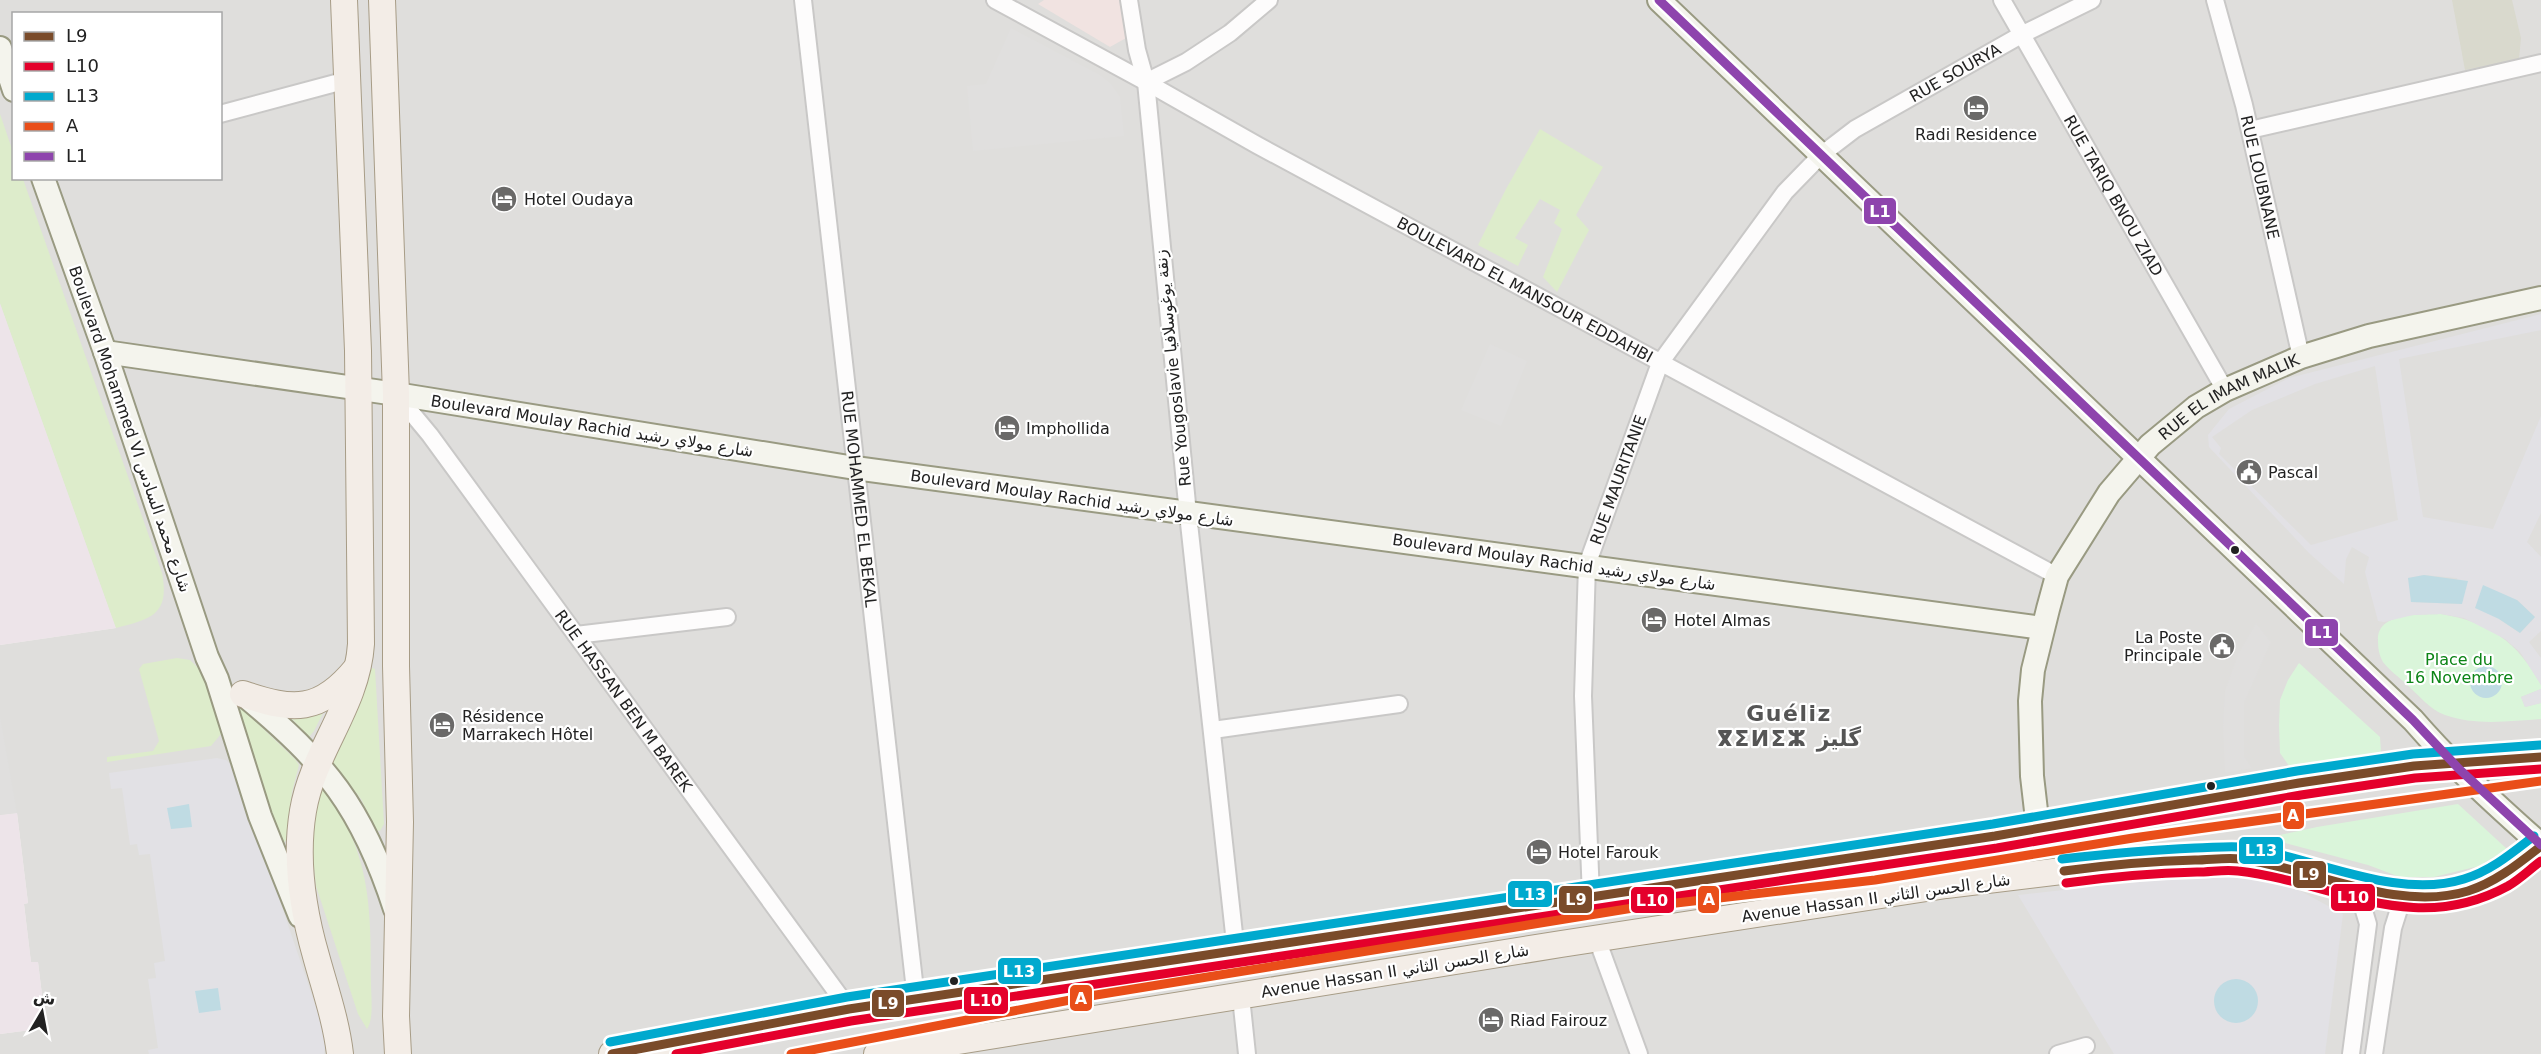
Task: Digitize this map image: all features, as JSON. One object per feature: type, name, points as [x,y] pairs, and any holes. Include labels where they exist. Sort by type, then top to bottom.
[{"type":"main road","points":[[315,953],[300,864],[303,811],[319,763],[351,695],[360,664],[359,389],[344,0]]},
{"type":"main road","points":[[382,0],[396,394],[396,666],[400,822],[396,1016],[398,1054]]},
{"type":"main road","points":[[243,694],[282,706],[308,705],[334,691],[360,664]]},
{"type":"main road","points":[[612,1054],[849,1009],[1984,838],[2151,811],[2300,783],[2452,763],[2541,757]]},
{"type":"main road","name":"Avenue Hassan II شارع الحسن الثاني","points":[[884,1053],[1946,885],[2132,864],[2243,859],[2377,892],[2431,898],[2456,895],[2477,889],[2520,865],[2541,846]]},
{"type":"main road","name":"Boulevard Mohammed VI شارع محمد السادس","points":[[315,953],[336,1023],[340,1054]]},
{"type":"street","name":"RUE MOHAMMED EL BEKAL","points":[[803,0],[916,999]]},
{"type":"street","name":"BOULEVARD EL MANSOUR EDDAHBI","points":[[996,0],[1257,145],[2058,576]]},
{"type":"street","name":"Rue Yougoslavie زنقة يوغوسلافيا","points":[[1129,0],[1137,50],[1146,82],[1188,514],[1236,952]]},
{"type":"street","points":[[1146,82],[1186,62],[1230,33],[1269,0]]},
{"type":"street","points":[[1659,0],[2413,720],[2452,763],[2541,846]]},
{"type":"street","name":"RUE TARIQ BNOU ZIAD","points":[[2002,0],[2225,390]]},
{"type":"street","name":"RUE SOURYA","points":[[1821,155],[1855,129],[2021,35],[2092,0]]},
{"type":"street","name":"RUE LOUBNANE","points":[[2215,0],[2250,130],[2301,357]]},
{"type":"street","points":[[0,48],[12,84]]},
{"type":"street","points":[[2250,130],[2541,63]]},
{"type":"street","points":[[222,113],[347,80]]},
{"type":"street","name":"RUE MAURITANIE","points":[[1591,897],[1583,696],[1587,565],[1660,363],[1785,192],[1821,155]]},
{"type":"street","name":"Boulevard Mohammed VI شارع محمد السادس","points":[[44,180],[105,352],[207,657],[217,679],[260,816],[315,953]]},
{"type":"street","name":"RUE EL IMAM MALIK","points":[[2038,828],[2032,776],[2030,701],[2042,628],[2058,576],[2117,481],[2140,459],[2150,445],[2196,407],[2225,390],[2301,357],[2369,336],[2541,298]]},
{"type":"street","name":"Boulevard Moulay Rachid شارع مولاي رشيد","points":[[105,352],[396,394],[855,468],[2042,628]]},
{"type":"street","name":"RUE HASSAN BEN M BAREK","points":[[396,394],[430,435],[849,1009]]},
{"type":"street","points":[[576,635],[727,617]]},
{"type":"street","points":[[217,679],[243,694],[293,736],[341,790],[362,825],[385,878],[399,920]]},
{"type":"street","points":[[1213,730],[1399,704]]},
{"type":"street","points":[[2342,883],[2362,904],[2368,924],[2351,1054]]},
{"type":"street","points":[[2374,1054],[2393,928],[2399,909],[2409,896]]},
{"type":"street","points":[[1597,939],[1639,1054]]},
{"type":"street","points":[[1240,997],[1247,1054]]},
{"type":"street","points":[[2058,1054],[2086,1046]]},
{"type":"shaded area","points":[[0,0],[2541,0],[2541,1054],[0,1054],[0,1034],[46,1028],[38,962],[31,963],[24,904],[28,903],[17,813],[0,815],[0,645],[116,628],[0,303]]},
{"type":"shaded area","points":[[1044,0],[1121,0],[1126,38],[1110,47],[1038,4]]},
{"type":"shaded area","points":[[2452,0],[2512,0],[2521,38],[2519,59],[2465,70]]},
{"type":"shaded area","points":[[1011,28],[1100,75],[1110,83],[1120,97],[1124,136],[973,151],[967,86],[986,84]]},
{"type":"shaded area","points":[[0,303],[116,628],[0,645]]},
{"type":"shaded area","points":[[2541,314],[2541,330],[2399,359],[2423,517],[2493,529],[2541,416],[2541,513],[2527,542],[2541,557],[2541,631],[2529,642],[2541,658],[2541,685],[2520,652],[2505,639],[2464,618],[2441,614],[2413,615],[2384,622],[2378,621],[2365,572],[2369,557],[2352,547],[2346,559],[2344,584],[2309,553],[2209,447],[2208,435],[2229,409],[2289,378]],"holes":[[[2375,366],[2398,520],[2311,545],[2219,454],[2221,448],[2212,437],[2252,410],[2315,384]],[[2424,575],[2457,578],[2462,604],[2412,602],[2408,578]],[[2517,600],[2535,617],[2520,633],[2499,619]]]},
{"type":"shaded area","points":[[1490,344],[1527,361],[1501,426],[1461,410]]},
{"type":"shaded area","points":[[2256,623],[2271,642],[2244,703],[2244,756],[2252,768],[2225,773],[2223,724],[2225,691],[2238,654]]},
{"type":"shaded area","points":[[2541,689],[2541,703],[2525,707],[2521,697]]},
{"type":"shaded area","points":[[0,716],[17,813],[0,815]]},
{"type":"shaded area","points":[[2541,738],[2541,753],[2497,757],[2479,748],[2483,744]]},
{"type":"shaded area","points":[[217,758],[226,760],[233,767],[243,792],[326,1037],[324,1054],[149,1054],[148,1050],[158,1048],[148,979],[156,978],[154,963],[165,961],[150,854],[139,855],[137,844],[130,845],[122,788],[111,789],[109,773]]},
{"type":"shaded area","points":[[17,813],[28,903],[24,904],[31,962],[38,962],[46,1028],[0,1034],[0,815]]},
{"type":"shaded area","points":[[2190,876],[2245,877],[2293,887],[2343,914],[2325,1054],[2114,1054],[2018,895]]},
{"type":"green space","points":[[0,114],[12,149],[12,180],[23,180],[162,573],[163,598],[155,613],[148,618],[116,628],[0,303]]},
{"type":"green space","points":[[1540,129],[1603,167],[1576,215],[1589,230],[1557,292],[1543,277],[1562,229],[1554,223],[1560,210],[1540,199],[1515,238],[1528,245],[1518,266],[1478,245]]},
{"type":"green space","name":"Place du 16 Novembre","points":[[2441,614],[2474,622],[2500,636],[2512,646],[2541,685],[2541,689],[2521,697],[2525,707],[2541,703],[2541,719],[2481,722],[2445,715],[2429,705],[2388,668],[2383,662],[2378,646],[2380,631],[2384,624],[2412,615]]},
{"type":"green space","points":[[177,658],[190,660],[200,670],[221,726],[221,734],[211,746],[107,762],[107,757],[153,751],[159,741],[139,669],[143,664]]},
{"type":"green space","points":[[2299,663],[2380,737],[2381,752],[2376,759],[2292,770],[2280,753],[2280,700],[2288,680]]},
{"type":"green space","points":[[369,667],[375,669],[384,824],[380,831],[376,830],[361,799],[330,760]]},
{"type":"green space","points":[[236,703],[299,765],[292,792],[286,840],[283,844],[280,843]]},
{"type":"green space","points":[[326,707],[309,737],[291,718],[292,714]]},
{"type":"green space","points":[[322,786],[350,833],[365,880],[370,929],[372,1001],[371,1020],[367,1029],[358,1014],[316,886],[310,830]]},
{"type":"green space","points":[[2458,804],[2507,849],[2479,866],[2434,877],[2400,877],[2368,865],[2266,838],[2317,827]]},
{"type":"water","name":"Place du 16 Novembre","points":[[2424,575],[2468,581],[2462,604],[2411,602],[2408,578]]},
{"type":"water","name":"Place du 16 Novembre","points":[[2483,585],[2517,600],[2535,617],[2520,633],[2499,619],[2475,608]]},
{"type":"water","points":[[2486,666],[2497,671],[2502,682],[2497,693],[2486,698],[2475,693],[2470,682],[2475,671]]},
{"type":"water","points":[[189,804],[192,827],[171,829],[167,808]]},
{"type":"water","points":[[2236,979],[2251,986],[2258,1001],[2251,1016],[2236,1023],[2221,1016],[2214,1001],[2221,986]]},
{"type":"water","points":[[218,988],[221,1010],[199,1013],[195,991]]},
{"type":"transit line","name":"L1","points":[[1659,0],[2413,720],[2459,769],[2541,845]]},
{"type":"transit line","name":"L13","points":[[610,1042],[847,997],[1993,824],[2297,771],[2413,754],[2540,745]]},
{"type":"transit line","name":"L9","points":[[612,1054],[849,1009],[1995,836],[2299,783],[2414,766],[2541,757]]},
{"type":"transit line","name":"L10","points":[[676,1054],[851,1021],[1997,848],[2301,795],[2415,778],[2541,769]]},
{"type":"transit line","name":"A","points":[[791,1054],[1096,995],[1633,908],[1875,880],[2133,838],[2541,781]]},
{"type":"transit line","name":"L13","points":[[2062,859],[2161,850],[2240,847],[2295,858],[2381,881],[2437,884],[2474,876],[2501,861],[2534,836]]},
{"type":"transit line","name":"L9","points":[[2064,871],[2146,862],[2235,858],[2383,893],[2412,897],[2440,896],[2468,891],[2488,883],[2541,846]]},
{"type":"transit line","name":"L10","points":[[2066,883],[2148,874],[2233,870],[2273,877],[2373,902],[2406,907],[2439,907],[2473,901],[2508,886],[2541,861]]},
{"type":"place","name":"Radi Residence","points":[[1976,108]]},
{"type":"place","name":"Hotel Oudaya","points":[[504,199]]},
{"type":"place","name":"Imphollida","points":[[1007,428]]},
{"type":"place","name":"Pascal","points":[[2249,472]]},
{"type":"place","name":"Hotel Almas","points":[[1654,620]]},
{"type":"place","name":"La Poste Principale","points":[[2222,646]]},
{"type":"place","name":"Résidence Marrakech Hôtel","points":[[442,725]]},
{"type":"place","name":"Hotel Farouk","points":[[1539,852]]},
{"type":"place","name":"Riad Fairouz","points":[[1491,1020]]},
{"type":"district","name":"Guéliz ⴳⵉⵍⵉⵣ گليز","points":[[1789,726]]}]
